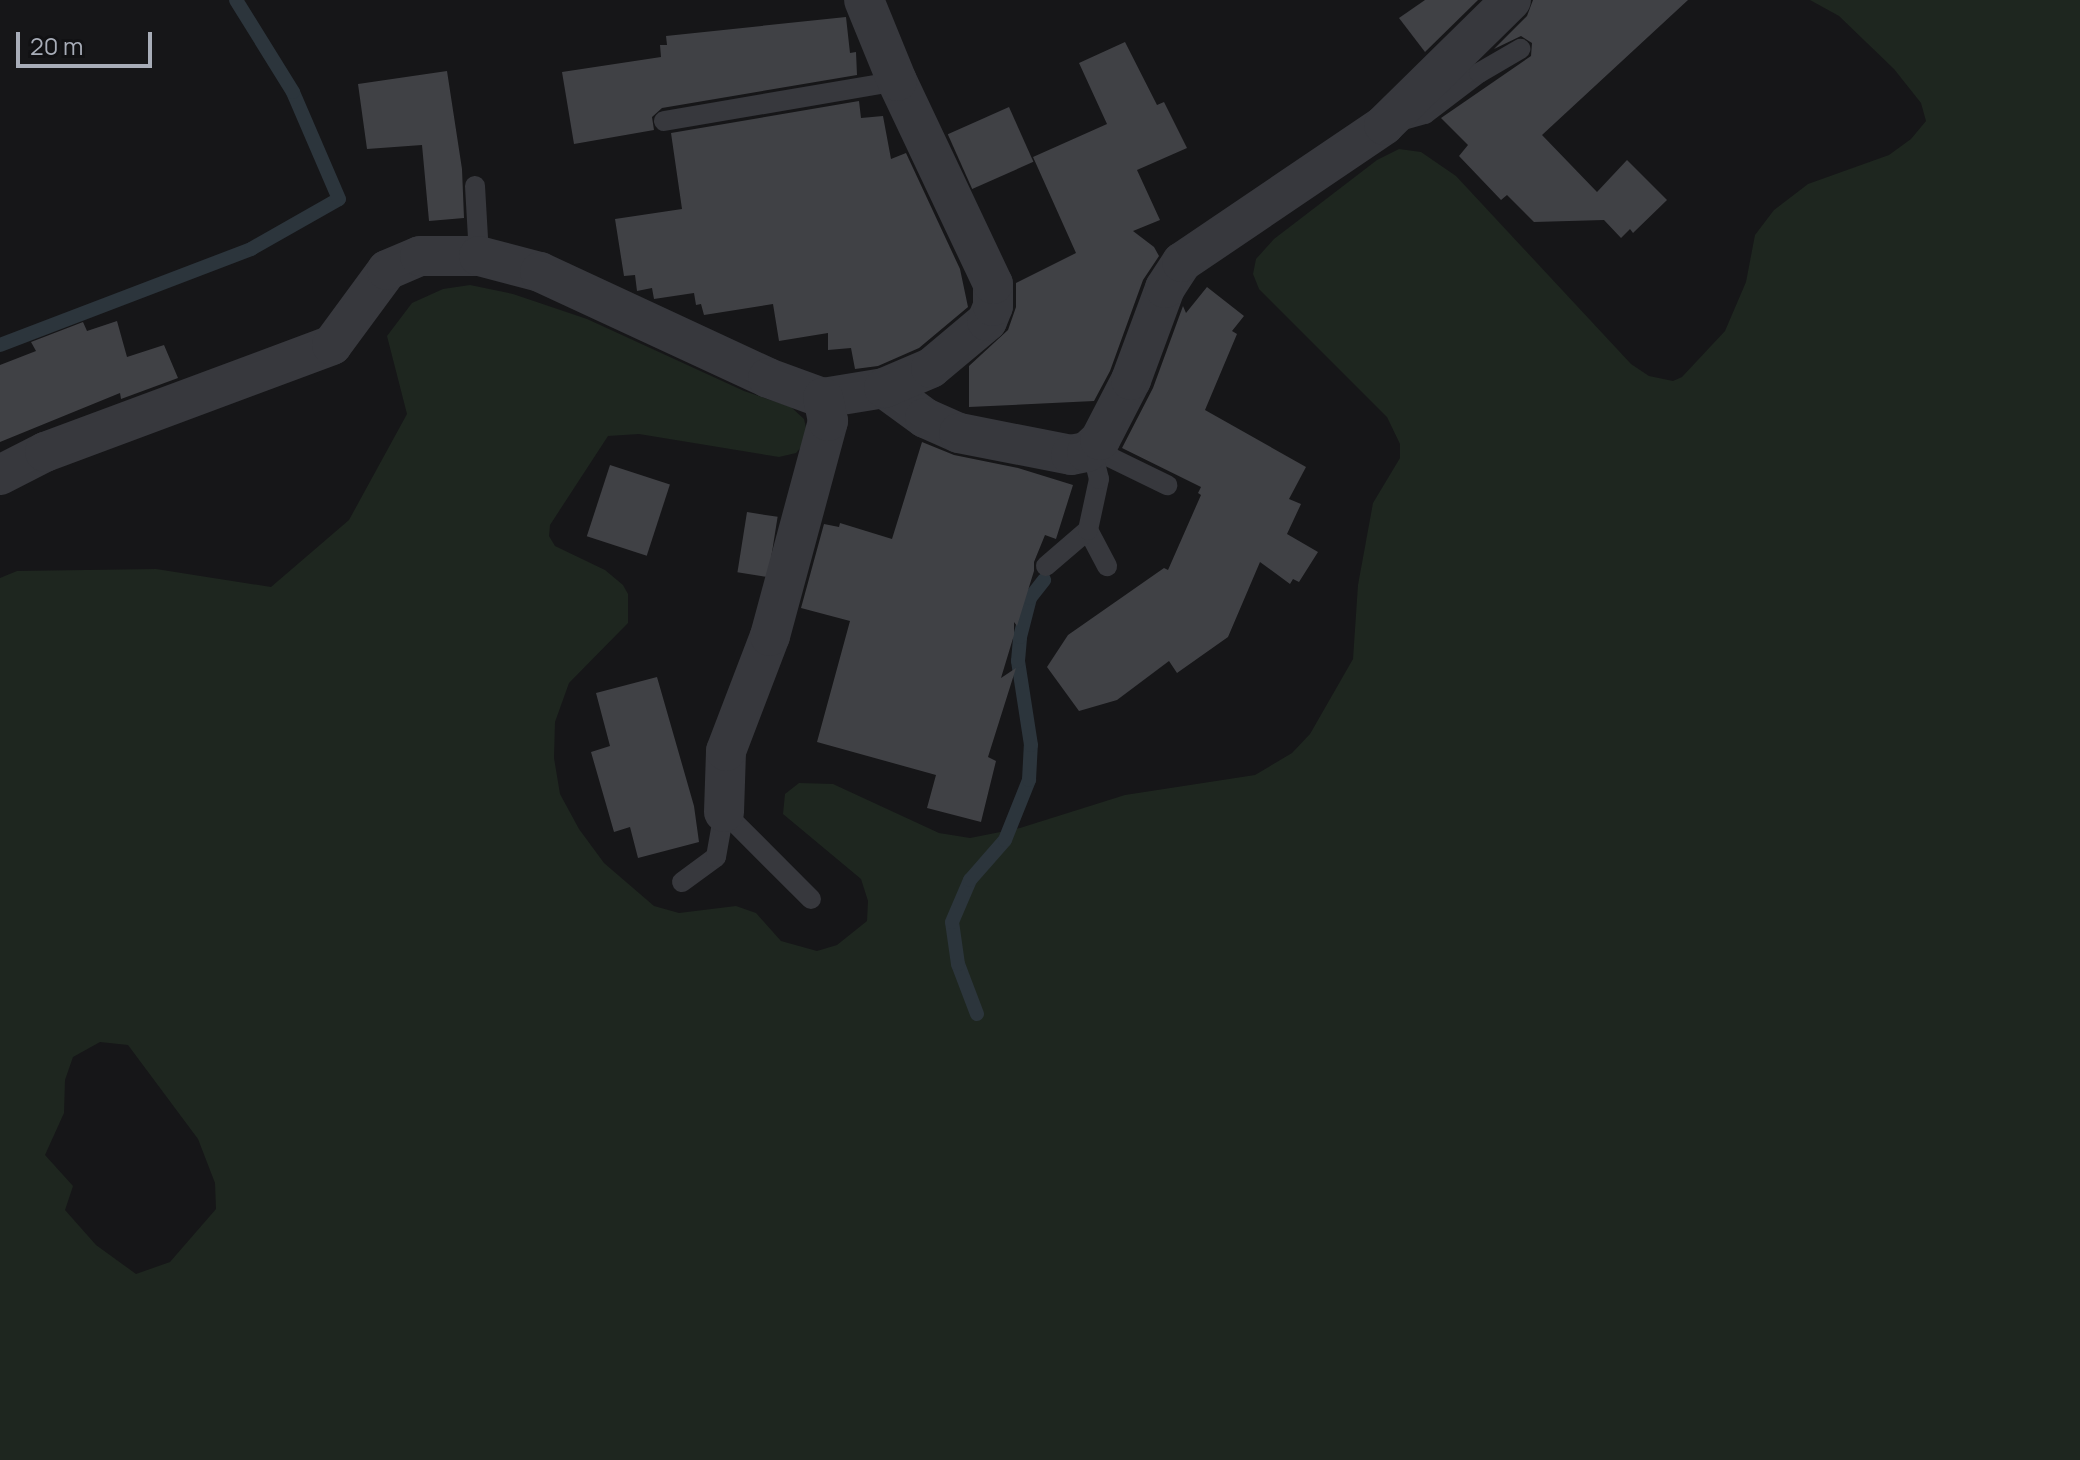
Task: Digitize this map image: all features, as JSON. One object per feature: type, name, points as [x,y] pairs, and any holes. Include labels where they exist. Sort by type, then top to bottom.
[{"type":"street","points":[[0,475],[45,452],[332,345],[387,270],[420,256],[479,256],[540,272],[768,378],[823,398],[884,388],[942,359],[987,321],[993,306],[993,284],[897,81],[864,0]]},
{"type":"street","points":[[884,388],[925,418],[959,433],[1071,455],[1091,448],[1100,440],[1131,380],[1165,288],[1182,262],[1384,125],[1511,0]]},
{"type":"street","points":[[724,812],[726,751],[770,636],[828,421],[823,398]]},
{"type":"lane","points":[[1384,125],[1425,114],[1479,73],[1520,49]]},
{"type":"lane","points":[[664,121],[897,81]]},
{"type":"lane","points":[[475,186],[479,256]]},
{"type":"lane","points":[[1091,448],[1167,485]]},
{"type":"lane","points":[[1046,566],[1088,530],[1099,479],[1091,448]]},
{"type":"lane","points":[[1088,530],[1107,566]]},
{"type":"lane","points":[[682,882],[716,857],[724,812]]},
{"type":"lane","points":[[724,812],[811,899]]},
{"type":"shaded area","points":[[1810,0],[2080,0],[2080,1460],[0,1460],[0,578],[17,571],[156,569],[271,587],[349,520],[407,414],[387,336],[412,303],[443,289],[470,285],[513,294],[587,319],[744,391],[791,407],[804,419],[807,432],[803,445],[796,453],[779,457],[639,434],[608,436],[550,525],[549,536],[555,546],[605,570],[623,585],[628,594],[628,623],[569,683],[555,722],[554,758],[560,794],[579,829],[604,863],[654,906],[679,913],[736,906],[756,913],[781,941],[817,951],[837,945],[867,921],[868,901],[861,879],[783,814],[785,794],[799,783],[833,784],[939,833],[970,838],[1020,828],[1125,795],[1255,775],[1292,753],[1310,734],[1353,659],[1358,585],[1373,503],[1400,458],[1400,444],[1387,417],[1259,289],[1253,274],[1256,259],[1274,239],[1377,160],[1399,149],[1421,152],[1456,176],[1631,364],[1649,376],[1673,381],[1682,377],[1725,331],[1746,282],[1755,235],[1774,210],[1808,184],[1889,155],[1911,139],[1926,121],[1921,103],[1894,69],[1839,16]],"holes":[[[100,1042],[128,1045],[198,1139],[215,1183],[216,1209],[170,1262],[136,1274],[96,1245],[65,1210],[73,1186],[45,1155],[64,1113],[65,1080],[73,1057]]]},
{"type":"building","points":[[1425,0],[1478,0],[1425,52],[1399,18]]},
{"type":"building","points":[[1533,0],[1688,0],[1542,135],[1597,192],[1627,160],[1667,200],[1633,233],[1630,229],[1621,238],[1604,220],[1534,222],[1507,195],[1501,200],[1459,156],[1468,145],[1441,118],[1531,56],[1532,43],[1521,36],[1494,49],[1527,16]]},
{"type":"building","points":[[846,17],[850,53],[856,52],[857,75],[662,108],[652,117],[654,130],[574,144],[562,72],[661,57],[660,45],[667,45],[666,36]]},
{"type":"building","points":[[1125,42],[1157,105],[1164,102],[1187,148],[1137,170],[1160,220],[1133,231],[1154,247],[1159,256],[1143,280],[1110,371],[1094,401],[969,407],[969,366],[1008,330],[1016,307],[1016,283],[1076,253],[1033,157],[1107,124],[1079,63]]},
{"type":"building","points":[[447,71],[462,169],[464,218],[429,221],[422,145],[367,149],[358,84]]},
{"type":"building","points":[[859,101],[861,118],[883,116],[891,159],[906,153],[960,269],[968,307],[919,348],[878,366],[855,369],[851,348],[828,350],[828,333],[779,341],[773,304],[704,315],[701,304],[696,305],[694,293],[654,299],[652,288],[637,291],[635,275],[624,276],[615,219],[682,209],[671,133]]},
{"type":"building","points":[[1009,107],[1033,162],[972,189],[948,134]]},
{"type":"building","points":[[1207,287],[1244,316],[1232,331],[1237,334],[1205,410],[1306,467],[1289,499],[1301,504],[1287,534],[1318,552],[1299,582],[1293,579],[1290,584],[1260,562],[1228,637],[1177,673],[1169,661],[1117,700],[1079,711],[1047,667],[1068,635],[1164,568],[1168,570],[1201,495],[1198,493],[1201,487],[1122,448],[1153,388],[1183,306],[1186,313]]},
{"type":"building","points":[[117,321],[127,357],[164,345],[178,378],[121,399],[120,393],[0,442],[0,365],[36,351],[31,342],[83,322],[87,331]]},
{"type":"building","points":[[922,442],[954,455],[1018,468],[1073,485],[1056,539],[1045,535],[1034,562],[1017,626],[1014,622],[1014,635],[1001,678],[1016,668],[988,757],[996,761],[981,822],[927,808],[936,775],[817,742],[850,621],[801,608],[824,524],[839,527],[840,523],[892,539]]},
{"type":"building","points":[[610,465],[670,484],[647,556],[587,536]]},
{"type":"building","points":[[747,512],[778,517],[768,577],[737,572]]},
{"type":"building","points":[[657,677],[694,806],[699,842],[638,858],[630,827],[614,832],[591,752],[610,746],[596,693]]},
{"type":"waterway","points":[[0,345],[251,249],[339,199],[293,92],[236,0]]},
{"type":"waterway","points":[[977,1014],[958,964],[952,922],[970,880],[1005,840],[1029,780],[1031,745],[1018,661],[1020,637],[1030,598],[1044,580]]}]
